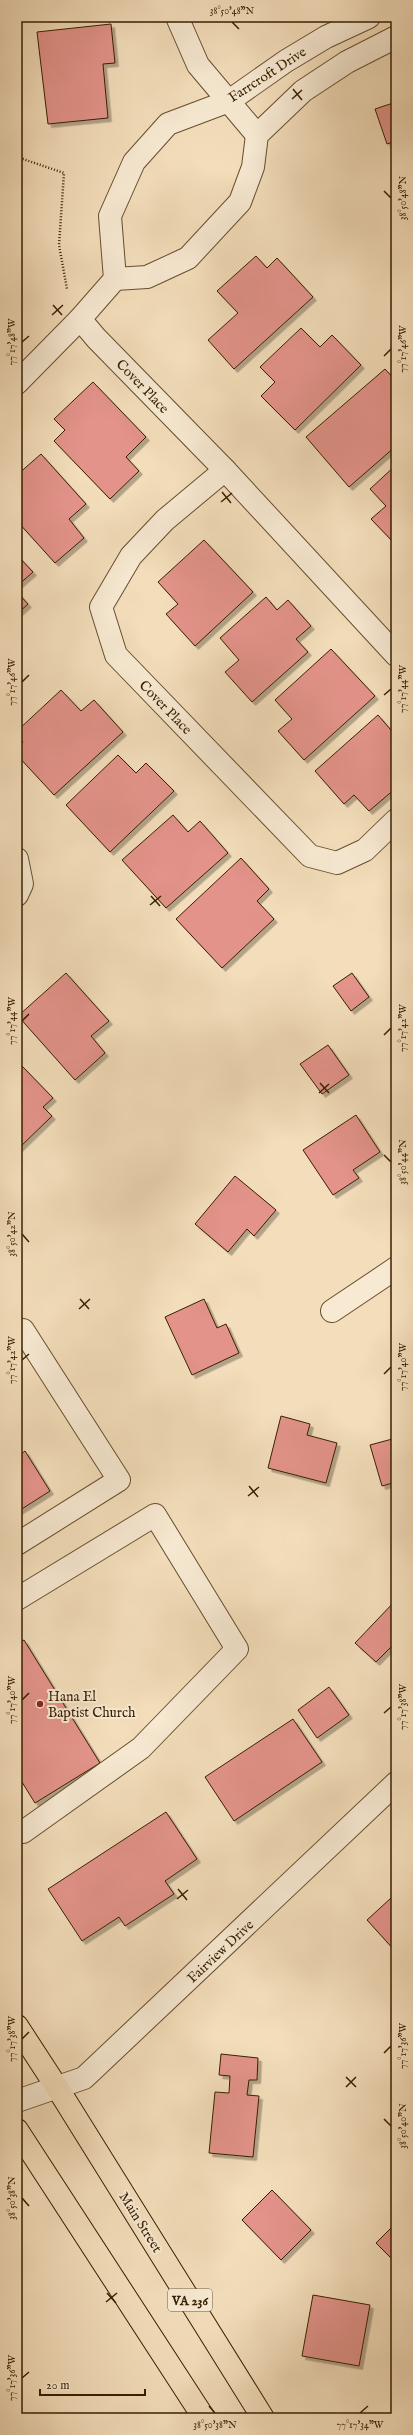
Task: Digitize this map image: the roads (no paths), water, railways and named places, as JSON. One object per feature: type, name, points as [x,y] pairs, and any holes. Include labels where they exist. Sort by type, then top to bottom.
[{"type":"main road","name":"Main Street","points":[[17,2026],[58,2089],[263,2418]]},
{"type":"main road","points":[[17,2130],[204,2418]]},
{"type":"street","points":[[177,17],[198,65],[257,135]]},
{"type":"street","name":"Farrcroft Drive","points":[[114,279],[110,216],[134,162],[168,124],[229,101],[286,60],[326,37],[369,17]]},
{"type":"street","points":[[17,383],[80,319],[114,279],[147,277],[188,258],[240,202],[253,167],[257,135],[303,90],[346,62],[396,37]]},
{"type":"street","name":"Cover Place","points":[[80,319],[96,338],[225,470],[396,655]]},
{"type":"street","name":"Cover Place","points":[[225,470],[165,520],[127,562],[101,608],[116,655],[310,856],[337,863],[365,850],[396,820]]},
{"type":"street","points":[[17,860],[22,884],[17,896]]},
{"type":"street","points":[[332,1311],[396,1268]]},
{"type":"street","points":[[17,1336],[23,1330],[118,1480],[17,1544]]},
{"type":"street","points":[[17,1599],[154,1515],[237,1649],[141,1748],[23,1832],[17,1831]]},
{"type":"street","name":"Fairview Drive","points":[[24,2099],[58,2089],[84,2078],[396,1783]]},
{"type":"place","name":"Hana El Baptist Church","points":[[40,1704]]}]
